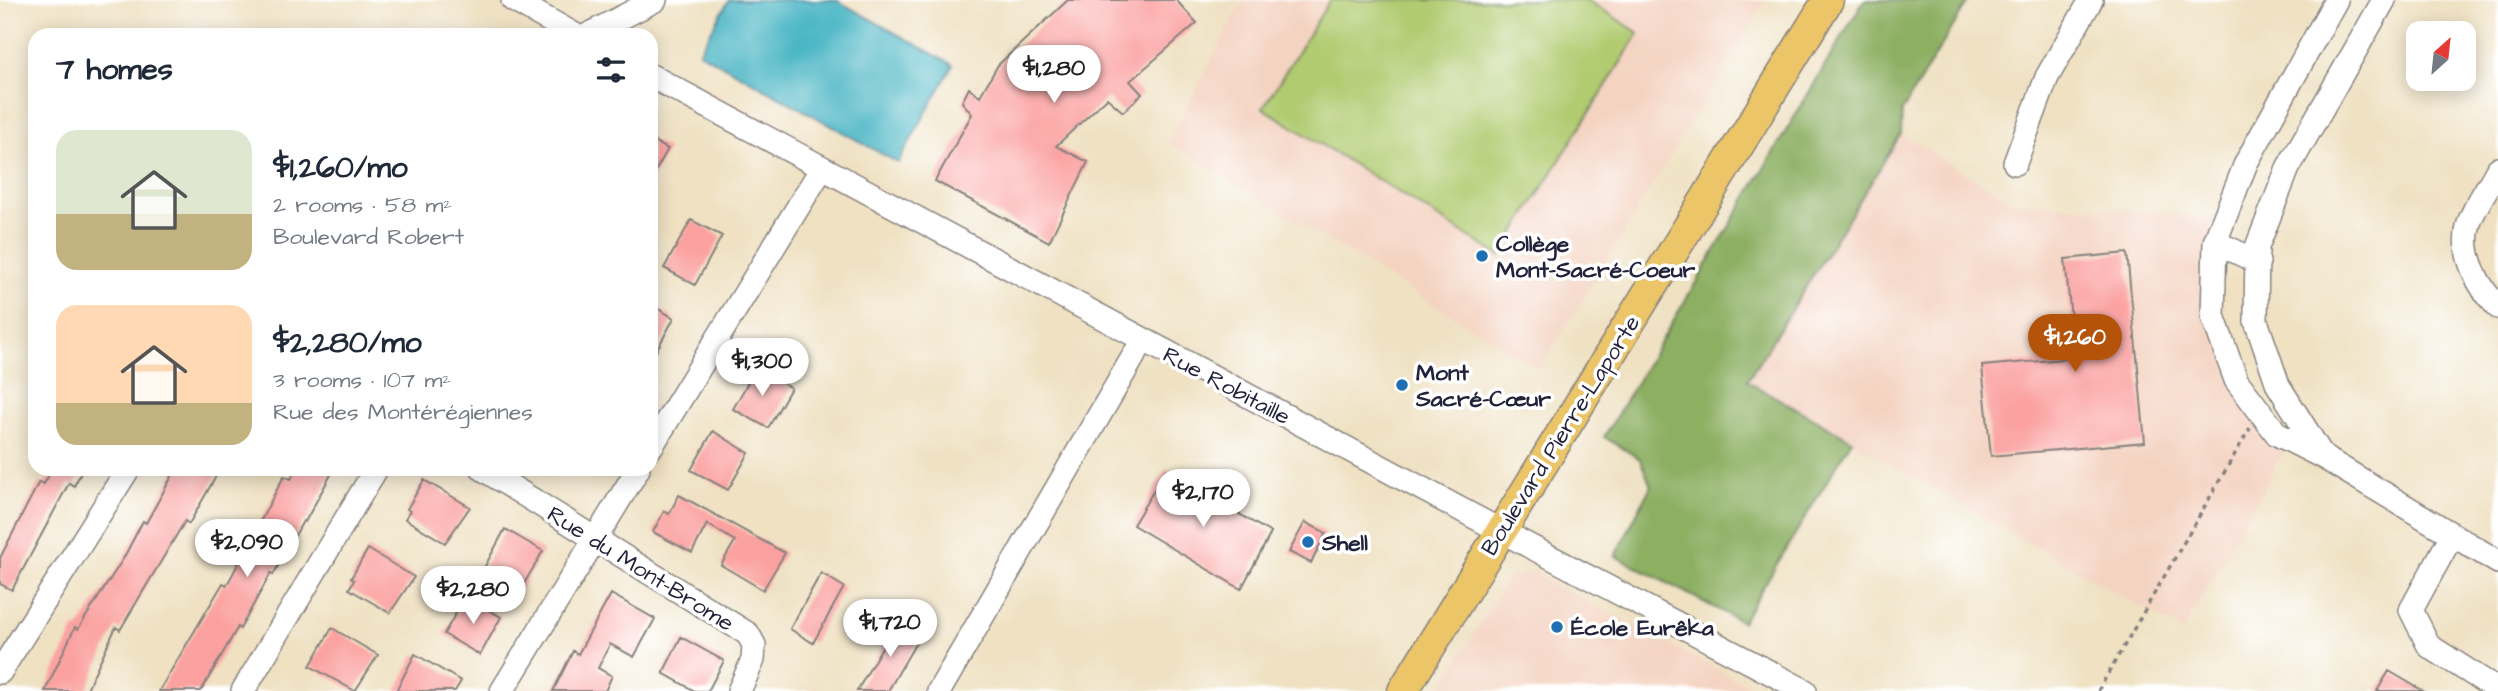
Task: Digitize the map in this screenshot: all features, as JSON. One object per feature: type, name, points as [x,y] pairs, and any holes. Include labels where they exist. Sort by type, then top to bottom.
[{"type":"main road","name":"Boulevard Pierre-Laporte","points":[[1402,691],[1828,0]]},
{"type":"street","points":[[513,0],[563,28]]},
{"type":"street","points":[[601,28],[655,0]]},
{"type":"street","points":[[2015,163],[2047,77],[2091,0]]},
{"type":"street","points":[[2336,0],[2246,163],[2215,242],[2213,316],[2236,380],[2277,434],[2323,457],[2498,562]]},
{"type":"street","points":[[2323,457],[2278,385],[2256,321],[2257,247],[2288,168],[2384,0]]},
{"type":"street","name":"Rue Robitaille","points":[[658,80],[1805,691]]},
{"type":"street","points":[[658,436],[822,168]]},
{"type":"street","points":[[2498,169],[2468,226],[2467,250],[2482,288],[2498,307]]},
{"type":"street","points":[[2215,242],[2258,262]]},
{"type":"street","points":[[939,691],[1143,340]]},
{"type":"street","points":[[0,672],[124,476]]},
{"type":"street","points":[[243,691],[372,476]]},
{"type":"street","name":"Rue du Mont-Brome","points":[[493,476],[748,634],[754,645],[753,660],[739,691]]},
{"type":"street","points":[[502,691],[634,476]]},
{"type":"street","points":[[2452,535],[2411,610],[2429,646],[2498,690]]},
{"type":"path","points":[[2098,691],[2260,411]]},
{"type":"shaded area","name":"Collège Mont-Sacré-Coeur","points":[[1243,0],[1766,0],[1540,369],[1168,143]]},
{"type":"shaded area","points":[[1901,134],[2013,202],[2215,217],[2207,322],[2285,450],[2183,631],[1746,381]]},
{"type":"shaded area","name":"École Eurêka","points":[[1534,573],[1759,691],[1439,691],[1509,576]]},
{"type":"green space","points":[[1330,0],[1587,0],[1639,33],[1500,256],[1263,108]]},
{"type":"green space","points":[[1864,0],[1969,0],[1902,111],[1901,134],[1747,381],[1852,440],[1742,622],[1615,556],[1651,486],[1640,459],[1604,437]]},
{"type":"water","points":[[729,0],[836,0],[953,65],[898,163],[699,52]]},
{"type":"building","points":[[1068,0],[1176,0],[1197,23],[1130,81],[1142,94],[1123,112],[1107,98],[1056,146],[1088,162],[1049,242],[935,181],[972,114],[962,102],[969,88],[980,96],[998,65]]},
{"type":"building","points":[[658,144],[668,149],[658,167]]},
{"type":"building","points":[[691,220],[722,236],[695,285],[664,268]]},
{"type":"building","points":[[2127,253],[2145,442],[1991,456],[1982,366],[2075,358],[2065,259]]},
{"type":"building","points":[[658,309],[674,318],[658,348]]},
{"type":"building","points":[[756,368],[791,388],[768,428],[733,409]]},
{"type":"building","points":[[713,431],[749,453],[728,490],[691,470]]},
{"type":"building","points":[[1166,470],[1271,533],[1241,589],[1133,525]]},
{"type":"building","points":[[48,476],[79,476],[74,486],[69,483],[12,590],[0,584],[0,558],[39,482],[44,484]]},
{"type":"building","points":[[172,476],[216,476],[189,524],[185,521],[120,630],[116,627],[86,691],[45,691],[75,627],[78,629],[123,559],[143,521],[146,523]]},
{"type":"building","points":[[284,476],[291,479],[292,476],[330,476],[305,522],[303,521],[273,575],[271,573],[201,691],[159,691],[223,583],[227,585]]},
{"type":"building","points":[[424,480],[470,507],[445,543],[405,519],[410,511],[407,509]]},
{"type":"building","points":[[679,495],[785,553],[763,590],[721,565],[735,541],[707,524],[692,553],[653,532],[664,511],[669,514]]},
{"type":"building","name":"Shell","points":[[1305,522],[1326,533],[1311,563],[1289,552]]},
{"type":"building","points":[[505,529],[543,551],[521,589],[484,568]]},
{"type":"building","points":[[368,549],[414,577],[390,613],[349,589],[354,580],[351,578]]},
{"type":"building","points":[[821,573],[844,587],[813,643],[790,629]]},
{"type":"building","points":[[611,594],[655,619],[634,657],[610,644],[598,668],[612,676],[605,691],[553,691],[573,651],[578,654]]},
{"type":"building","points":[[465,597],[501,617],[480,655],[444,634]]},
{"type":"building","points":[[897,621],[921,634],[888,691],[857,691]]},
{"type":"building","points":[[332,628],[378,655],[355,691],[310,666]]},
{"type":"building","points":[[681,637],[724,661],[708,691],[695,691],[663,673]]},
{"type":"building","points":[[415,654],[461,681],[455,691],[396,691]]},
{"type":"building","points":[[2389,671],[2423,691],[2377,691]]},
{"type":"place","name":"Collège Mont-Sacré-Coeur","points":[[1482,256]]},
{"type":"place","name":"Mont Sacré-Cœur","points":[[1402,385]]},
{"type":"place","name":"Shell","points":[[1308,542]]},
{"type":"place","name":"École Eurêka","points":[[1557,627]]}]
